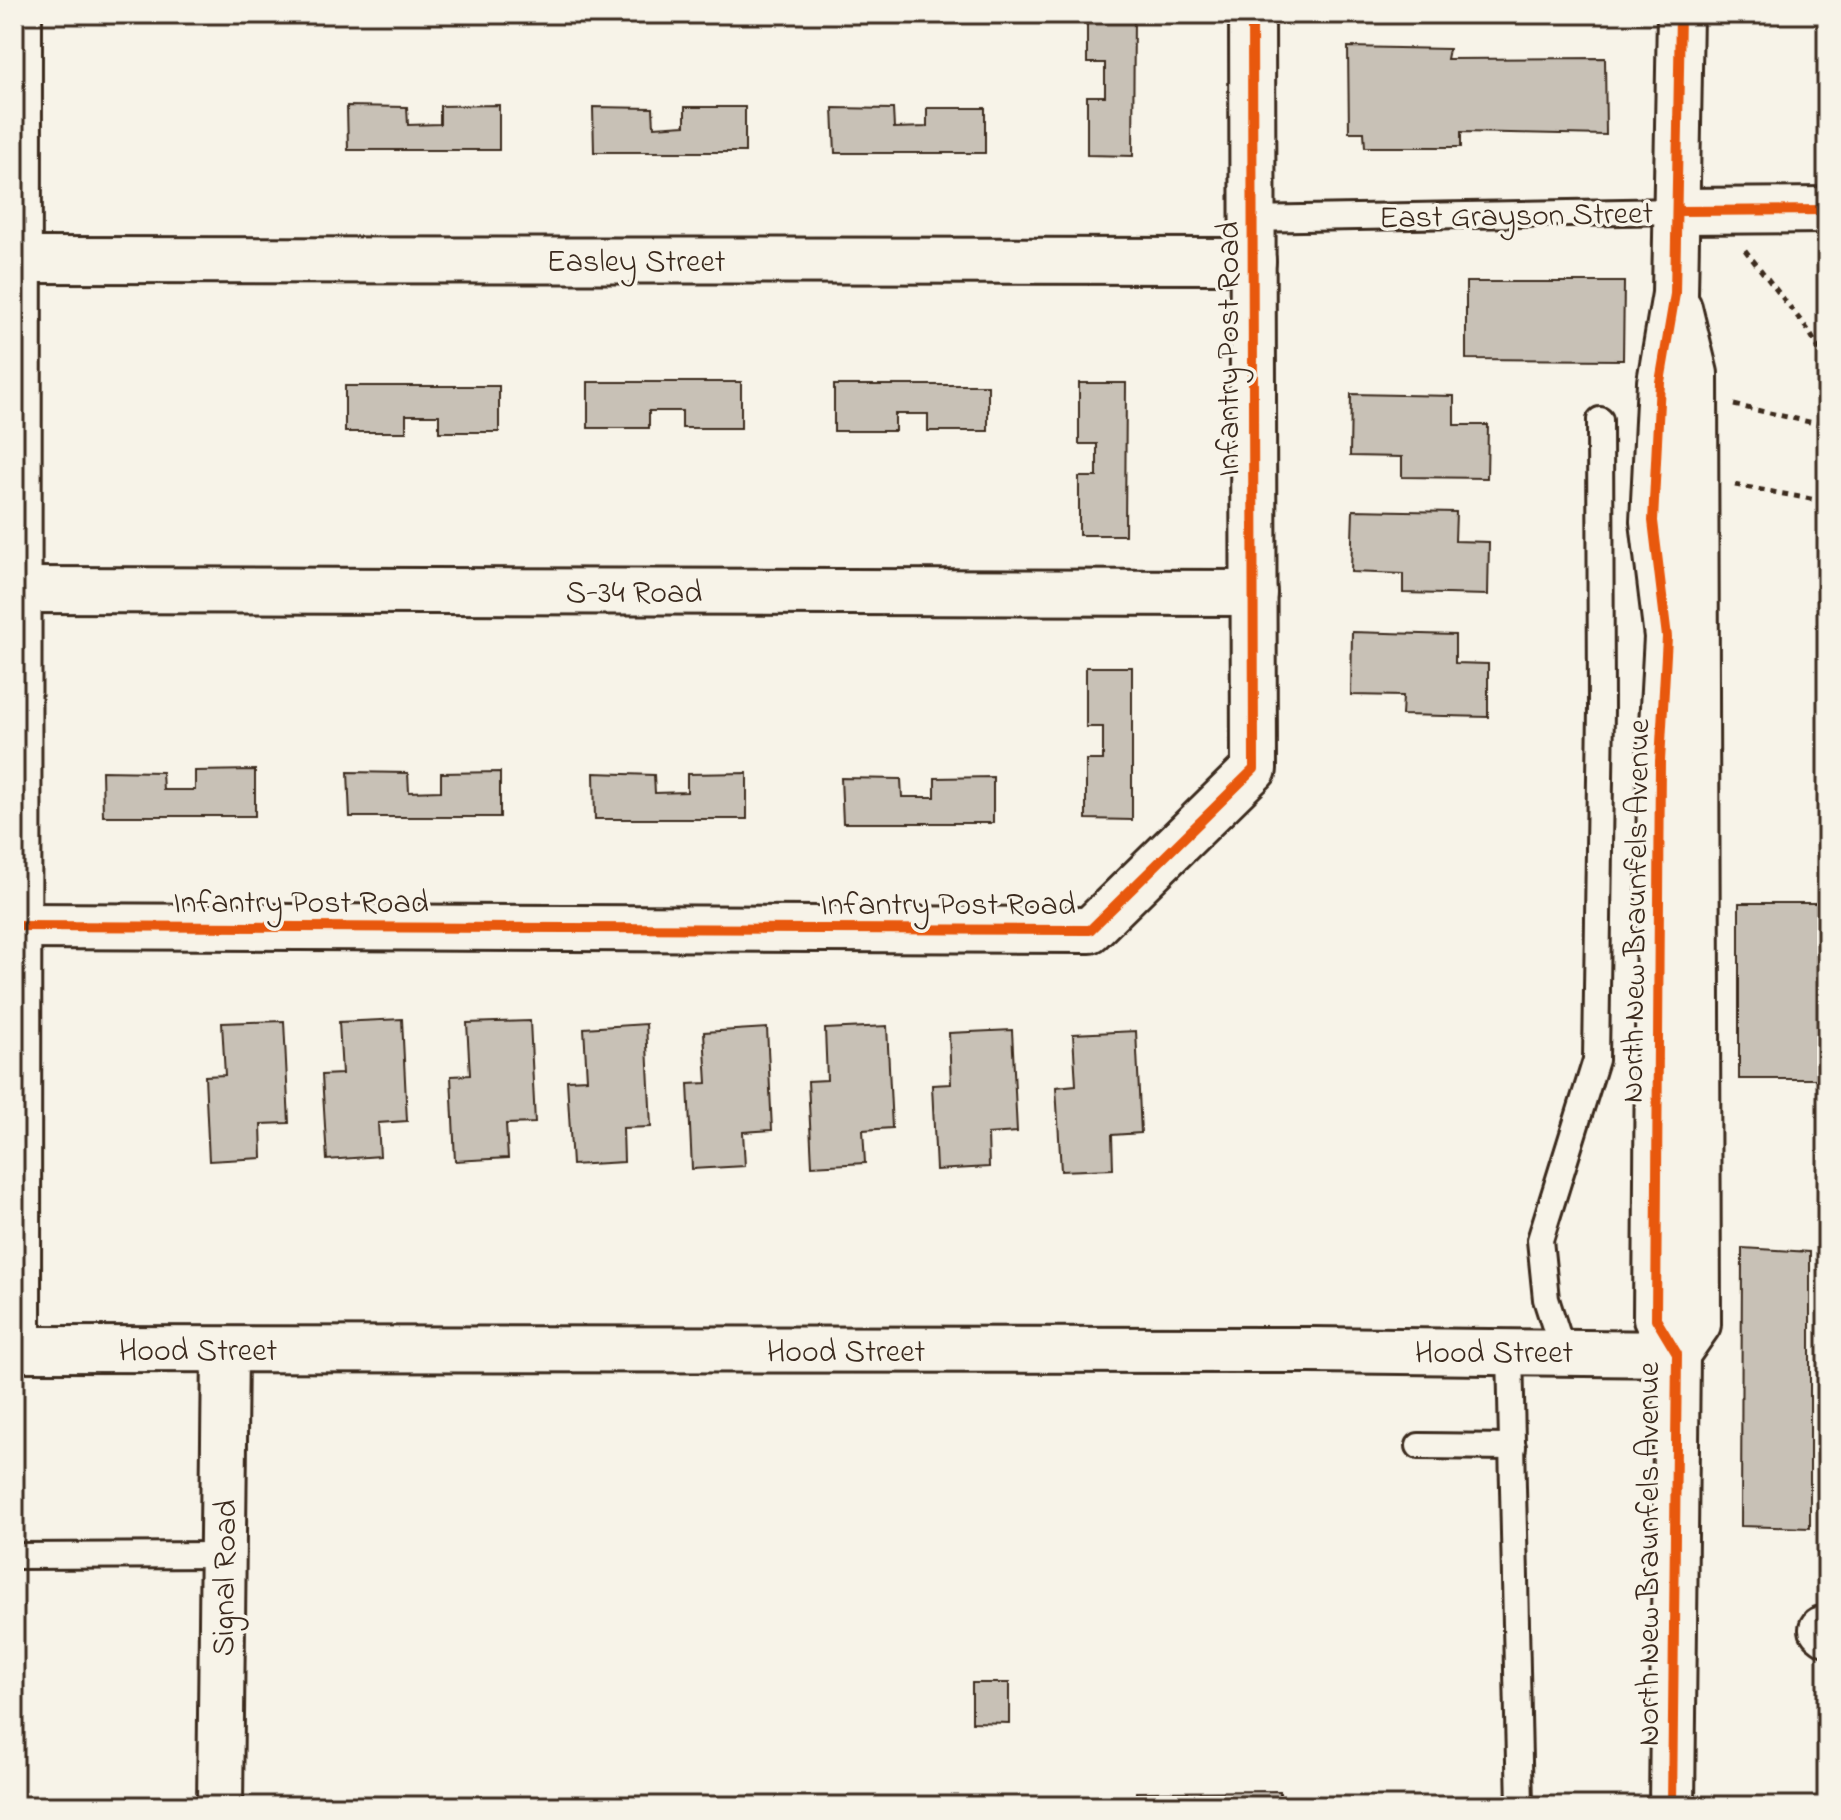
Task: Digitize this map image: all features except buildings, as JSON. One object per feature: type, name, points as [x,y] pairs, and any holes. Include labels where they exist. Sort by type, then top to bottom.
[{"type":"street","points":[[16,1349],[19,14]]},
{"type":"street","name":"Infantry Post Road","points":[[16,926],[1090,930],[1254,769],[1252,14]]},
{"type":"street","name":"North New Braunfels Avenue","points":[[1672,1806],[1677,1354],[1698,1324],[1678,870],[1680,712],[1695,374],[1675,294],[1680,14]]},
{"type":"street","name":"East Grayson Street","points":[[1677,211],[1827,210]]},
{"type":"street","name":"Easley Street","points":[[19,260],[1253,240]]},
{"type":"street","name":"S-34 Road","points":[[16,590],[1254,593]]},
{"type":"street","name":"Hood Street","points":[[16,1349],[1510,1351],[1677,1354]]},
{"type":"street","name":"Signal Road","points":[[220,1806],[225,1350]]},
{"type":"lane","name":"East Grayson Street","points":[[1253,240],[1677,211]]},
{"type":"lane","points":[[1563,1352],[1546,1299],[1540,1240],[1596,1060],[1601,769],[1600,420]]},
{"type":"lane","points":[[1510,1351],[1520,1806]]},
{"type":"lane","points":[[1419,1446],[1513,1447]]},
{"type":"lane","points":[[14,1556],[224,1555]]},
{"type":"path","points":[[1744,249],[1808,330],[1827,362]]},
{"type":"path","points":[[1724,402],[1827,426]]},
{"type":"path","points":[[1725,484],[1827,502]]},
{"type":"cycle path","points":[[14,926],[1090,930],[1254,769],[1252,14]]},
{"type":"cycle path","points":[[1672,1806],[1677,1354],[1656,1319],[1660,761],[1667,637],[1653,521],[1660,382],[1675,294],[1680,14]]},
{"type":"cycle path","points":[[1677,211],[1827,210]]}]
